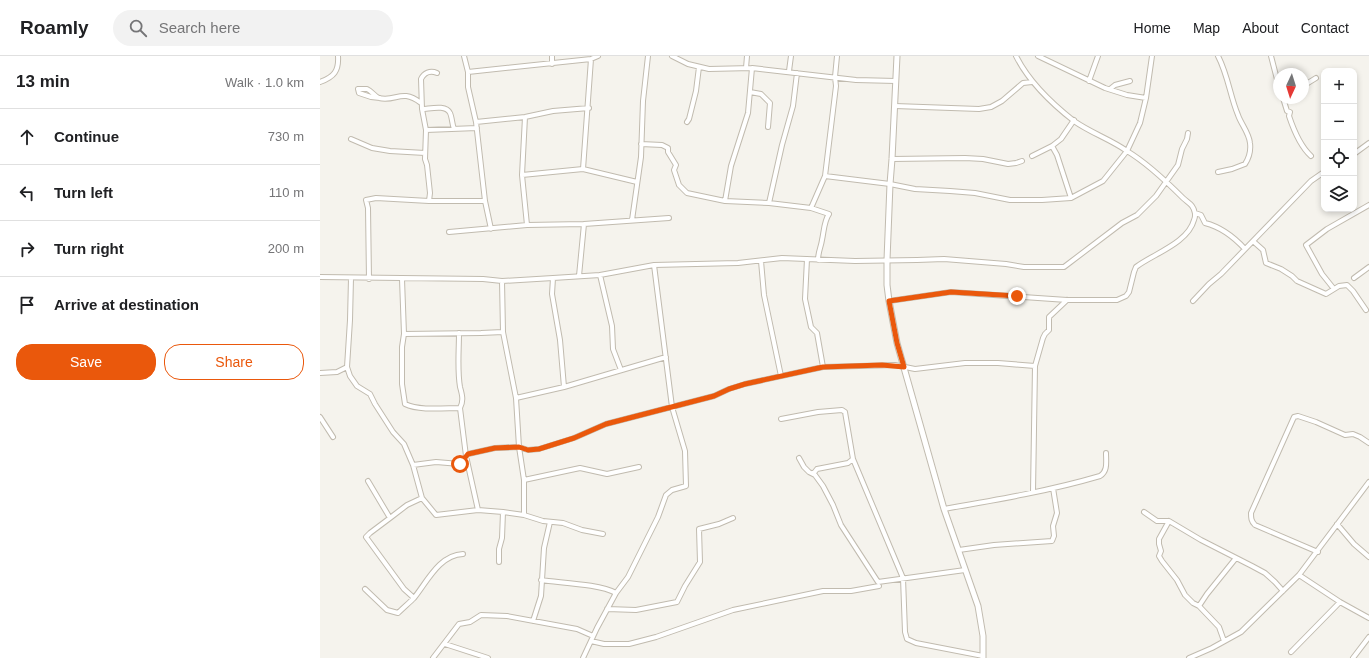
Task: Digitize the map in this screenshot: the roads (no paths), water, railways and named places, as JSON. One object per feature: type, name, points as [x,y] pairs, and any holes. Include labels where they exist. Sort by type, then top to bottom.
[{"type":"street","points":[[320,82],[330,78],[338,69],[338,56]]},
{"type":"street","points":[[464,56],[468,72],[468,86],[477,128],[485,201],[491,229]]},
{"type":"street","points":[[552,56],[552,64]]},
{"type":"street","points":[[468,72],[552,64],[591,59],[598,56]]},
{"type":"street","points":[[632,220],[641,157],[643,101],[648,56]]},
{"type":"street","points":[[672,56],[688,64],[709,69],[752,68],[789,71],[856,80],[896,81]]},
{"type":"street","points":[[746,68],[747,56]]},
{"type":"street","points":[[789,71],[791,56]]},
{"type":"street","points":[[811,208],[825,176],[836,86],[835,77],[837,56]]},
{"type":"street","points":[[781,419],[818,412],[845,412],[853,458],[903,578],[905,632],[907,639],[916,643],[983,657],[981,619],[974,594],[944,509],[897,343],[889,301],[887,285],[887,260],[897,56]]},
{"type":"street","points":[[889,301],[951,292],[1067,300],[1117,300],[1126,296],[1129,292],[1136,267],[1172,246],[1184,236],[1194,222],[1195,213],[1192,206],[1166,181],[1127,151],[1083,128],[1060,110],[1032,82],[1016,56]]},
{"type":"street","points":[[1038,56],[1089,81],[1110,89],[1146,98]]},
{"type":"street","points":[[1089,81],[1098,56]]},
{"type":"street","points":[[825,176],[890,184],[915,189],[975,194],[1010,200],[1071,198],[1103,181],[1127,151],[1140,123],[1146,98],[1152,56]]},
{"type":"street","points":[[1218,56],[1227,76],[1237,114],[1249,139],[1250,145],[1250,152],[1244,164],[1232,169],[1218,172]]},
{"type":"street","points":[[1271,56],[1274,68]]},
{"type":"street","points":[[584,169],[591,59]]},
{"type":"street","points":[[687,122],[689,120],[694,98],[699,67]]},
{"type":"street","points":[[725,201],[731,166],[748,113],[752,68]]},
{"type":"street","points":[[429,201],[430,193],[425,153],[426,130],[421,103],[420,79],[423,75],[429,72],[433,71],[437,73]]},
{"type":"street","points":[[769,203],[782,145],[793,106],[797,73]]},
{"type":"street","points":[[1309,82],[1316,78]]},
{"type":"street","points":[[1110,89],[1115,85],[1130,81]]},
{"type":"street","points":[[894,106],[980,109],[991,107],[1002,101],[1023,83],[1032,82]]},
{"type":"street","points":[[380,98],[367,89],[358,89],[359,93],[371,97],[380,98],[392,98],[404,95],[414,98],[421,103]]},
{"type":"street","points":[[750,92],[761,94],[770,103],[768,127]]},
{"type":"street","points":[[1285,104],[1287,111],[1290,112],[1289,116],[1299,141],[1304,150],[1311,156]]},
{"type":"street","points":[[422,109],[442,108],[448,110],[450,112],[454,129]]},
{"type":"street","points":[[476,122],[526,117],[553,111],[588,108]]},
{"type":"street","points":[[526,117],[522,175],[527,226]]},
{"type":"street","points":[[1032,156],[1052,146],[1063,136],[1074,120]]},
{"type":"street","points":[[426,130],[477,128]]},
{"type":"street","points":[[320,277],[502,280],[553,278],[600,275],[654,265],[761,261],[782,258],[818,260],[960,259],[1024,267],[1064,267],[1122,223],[1137,215],[1156,196],[1178,165],[1181,151],[1187,139],[1188,133]]},
{"type":"street","points":[[351,139],[372,148],[390,151],[425,153]]},
{"type":"street","points":[[1357,152],[1369,143]]},
{"type":"street","points":[[641,144],[662,145],[668,148],[668,152],[676,165],[674,170],[679,185],[687,193],[725,201],[769,203],[811,208],[829,214],[824,225],[818,260]]},
{"type":"street","points":[[1052,146],[1057,155],[1071,198]]},
{"type":"street","points":[[892,159],[965,158],[983,159],[1008,164],[1022,161]]},
{"type":"street","points":[[522,175],[584,169],[637,182]]},
{"type":"street","points":[[1193,300],[1311,181],[1321,174]]},
{"type":"street","points":[[369,279],[368,208],[366,200],[376,198],[429,201],[485,201]]},
{"type":"street","points":[[1334,289],[1322,274],[1306,245],[1327,229],[1369,204]]},
{"type":"street","points":[[1195,213],[1201,215],[1205,223],[1213,225],[1235,238],[1245,249]]},
{"type":"street","points":[[449,232],[669,218]]},
{"type":"street","points":[[579,276],[584,224]]},
{"type":"street","points":[[1254,242],[1264,250],[1266,264],[1281,269],[1297,281],[1326,294],[1339,286],[1347,285],[1353,290],[1366,310]]},
{"type":"street","points":[[807,259],[805,299],[810,327],[817,333],[823,367]]},
{"type":"street","points":[[761,261],[764,295],[781,376]]},
{"type":"street","points":[[583,658],[616,593],[628,577],[658,517],[666,495],[672,490],[686,486],[685,451],[672,407],[654,265]]},
{"type":"street","points":[[1354,278],[1369,267]]},
{"type":"street","points":[[600,275],[612,326],[614,349],[621,370]]},
{"type":"street","points":[[351,278],[347,367],[350,376],[357,386],[370,394],[374,404],[404,444],[413,465],[422,498],[436,515],[478,510],[503,512],[524,515],[542,521],[563,523],[582,530],[602,534]]},
{"type":"street","points":[[553,278],[552,294],[560,340],[564,387]]},
{"type":"street","points":[[402,279],[404,334],[402,347],[402,384],[405,404],[409,406],[426,408],[460,408]]},
{"type":"street","points":[[502,280],[503,332],[516,398],[519,447],[524,480],[524,515]]},
{"type":"street","points":[[1033,492],[1035,366],[1043,338],[1049,330],[1049,317],[1067,300]]},
{"type":"street","points":[[404,334],[503,332]]},
{"type":"street","points":[[459,333],[459,377],[463,400],[460,408],[466,456],[478,510]]},
{"type":"street","points":[[516,398],[564,387],[666,357]]},
{"type":"street","points":[[413,465],[436,462],[460,464],[468,454],[495,448],[519,447],[528,450],[548,447],[574,438],[606,424],[714,396],[745,384],[823,367],[882,365],[915,369],[965,362],[1035,366]]},
{"type":"street","points":[[320,373],[337,372],[347,367]]},
{"type":"street","points":[[1318,552],[1255,525],[1251,518],[1251,513],[1294,417],[1298,416],[1316,422],[1345,435],[1352,434],[1369,443]]},
{"type":"street","points":[[320,417],[333,437]]},
{"type":"street","points":[[944,509],[1053,488],[1103,475],[1106,467],[1106,453]]},
{"type":"street","points":[[799,458],[808,472],[814,474],[823,486],[833,505],[841,526],[878,582],[965,570]]},
{"type":"street","points":[[814,474],[816,469],[848,463],[853,458]]},
{"type":"street","points":[[524,480],[580,468],[607,474],[639,467]]},
{"type":"street","points":[[368,481],[390,518]]},
{"type":"street","points":[[1189,658],[1212,648],[1241,632],[1300,575],[1369,482]]},
{"type":"street","points":[[959,550],[994,545],[1052,541],[1057,513],[1053,488]]},
{"type":"street","points":[[414,598],[404,589],[366,537],[407,505],[422,498]]},
{"type":"street","points":[[499,562],[503,512]]},
{"type":"street","points":[[1144,512],[1157,521],[1169,521],[1201,540],[1264,573],[1283,591]]},
{"type":"street","points":[[607,610],[636,610],[676,602],[700,562],[700,529],[719,524],[733,518]]},
{"type":"street","points":[[1169,521],[1159,539],[1161,550],[1159,556],[1177,580],[1185,595],[1193,603],[1199,606],[1218,627],[1224,641]]},
{"type":"street","points":[[533,621],[541,596],[544,548],[550,522]]},
{"type":"street","points":[[1337,524],[1354,544],[1369,557]]},
{"type":"street","points":[[365,589],[387,610],[398,613],[414,598],[434,570],[458,554],[463,554]]},
{"type":"street","points":[[1199,606],[1206,594],[1236,558]]},
{"type":"street","points":[[1300,575],[1340,602],[1369,618]]},
{"type":"street","points":[[541,580],[596,587],[611,590],[616,593]]},
{"type":"street","points":[[433,658],[459,624],[470,622],[481,615],[507,616],[576,629],[604,644],[629,644],[656,637],[733,610],[823,591],[851,591],[879,586]]},
{"type":"street","points":[[1291,652],[1340,602]]},
{"type":"street","points":[[1353,658],[1369,637]]},
{"type":"street","points":[[444,644],[488,658]]}]
